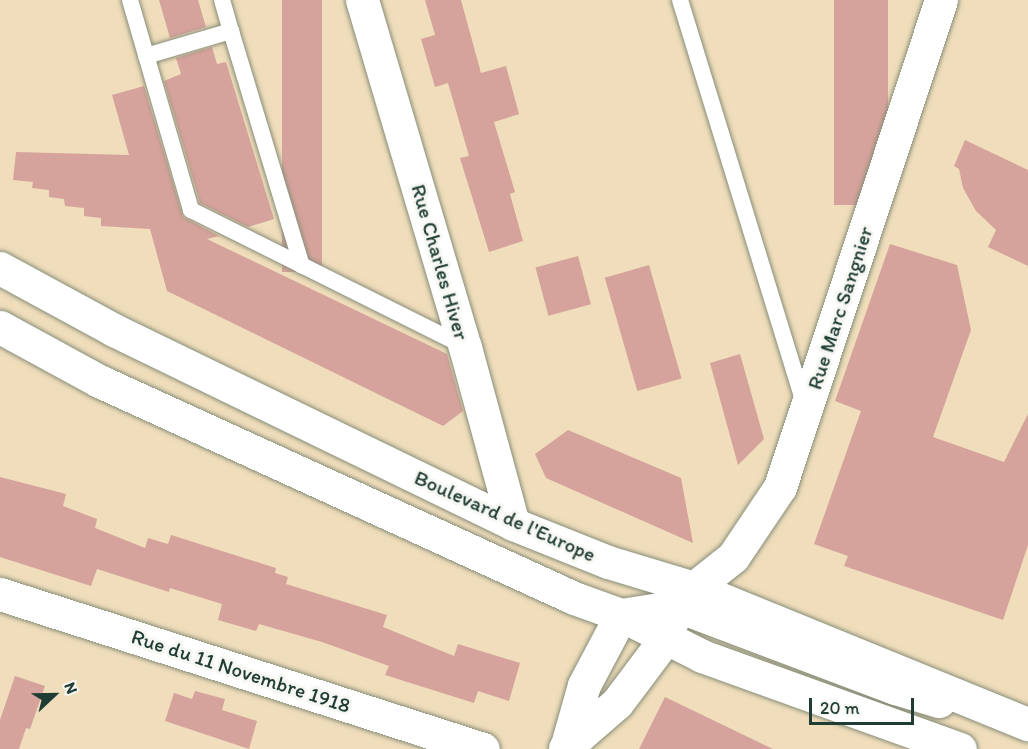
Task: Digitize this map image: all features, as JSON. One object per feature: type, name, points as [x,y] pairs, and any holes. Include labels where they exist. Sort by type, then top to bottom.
[{"type":"main road","name":"Rue Charles Hiver","points":[[362,0],[465,347],[513,524]]},
{"type":"main road","name":"Rue Marc Sangnier","points":[[679,591],[733,557],[780,487],[807,412],[941,0]]},
{"type":"main road","name":"Boulevard de l'Europe","points":[[0,268],[114,330],[513,524],[1028,727]]},
{"type":"main road","points":[[0,327],[110,386],[574,598],[621,615],[664,639],[702,656],[960,749]]},
{"type":"main road","points":[[566,747],[584,685],[621,615],[679,591]]},
{"type":"main road","points":[[566,747],[617,703],[664,639],[679,591]]},
{"type":"main road","name":"Rue du 11 Novembre 1918","points":[[0,594],[483,749]]},
{"type":"lane","points":[[130,0],[190,210],[465,347]]},
{"type":"lane","points":[[222,0],[302,266]]},
{"type":"lane","points":[[680,0],[807,412]]},
{"type":"lane","points":[[146,56],[231,31]]},
{"type":"building","points":[[159,0],[198,0],[206,27],[170,38]]},
{"type":"building","points":[[282,0],[322,0],[322,272],[282,272]]},
{"type":"building","points":[[425,0],[461,0],[481,73],[506,66],[519,114],[494,122],[515,192],[510,194],[523,241],[489,252],[460,158],[469,156],[448,83],[435,87],[421,39],[435,35]]},
{"type":"building","points":[[834,0],[888,0],[888,205],[834,205]]},
{"type":"building","points":[[212,47],[217,64],[226,62],[274,219],[248,227],[200,203],[164,81],[181,74],[176,58]]},
{"type":"building","points":[[144,86],[183,217],[219,236],[207,239],[447,354],[463,411],[443,426],[167,291],[150,229],[101,226],[101,218],[84,216],[84,208],[65,206],[64,199],[49,197],[49,190],[32,188],[33,182],[13,180],[16,152],[129,155],[112,95]]},
{"type":"building","points":[[965,140],[1028,170],[1028,266],[988,247],[996,230],[976,211],[963,188],[959,169],[954,166]]},
{"type":"building","points":[[890,244],[957,265],[971,330],[933,437],[1004,462],[1028,414],[1028,545],[1003,620],[844,566],[848,556],[814,544],[861,411],[835,401]]},
{"type":"building","points":[[578,256],[591,304],[548,316],[535,267]]},
{"type":"building","points":[[649,265],[682,378],[637,391],[605,278]]},
{"type":"building","points":[[740,354],[764,439],[738,465],[710,363]]},
{"type":"building","points":[[568,430],[681,478],[693,543],[546,478],[535,454]]},
{"type":"building","points":[[0,477],[66,494],[63,506],[97,519],[95,528],[145,548],[148,538],[168,544],[171,535],[276,568],[275,573],[288,577],[286,584],[387,615],[383,627],[454,656],[458,644],[520,663],[509,701],[478,691],[474,703],[385,675],[389,666],[322,642],[259,624],[256,631],[218,620],[222,604],[170,588],[169,592],[97,569],[91,586],[0,557]]},
{"type":"building","points":[[15,676],[45,686],[30,729],[26,728],[19,749],[0,749],[0,720]]},
{"type":"building","points":[[195,691],[225,699],[222,710],[257,721],[249,749],[165,721],[174,693],[192,699]]},
{"type":"building","points":[[665,697],[773,749],[639,749]]}]
